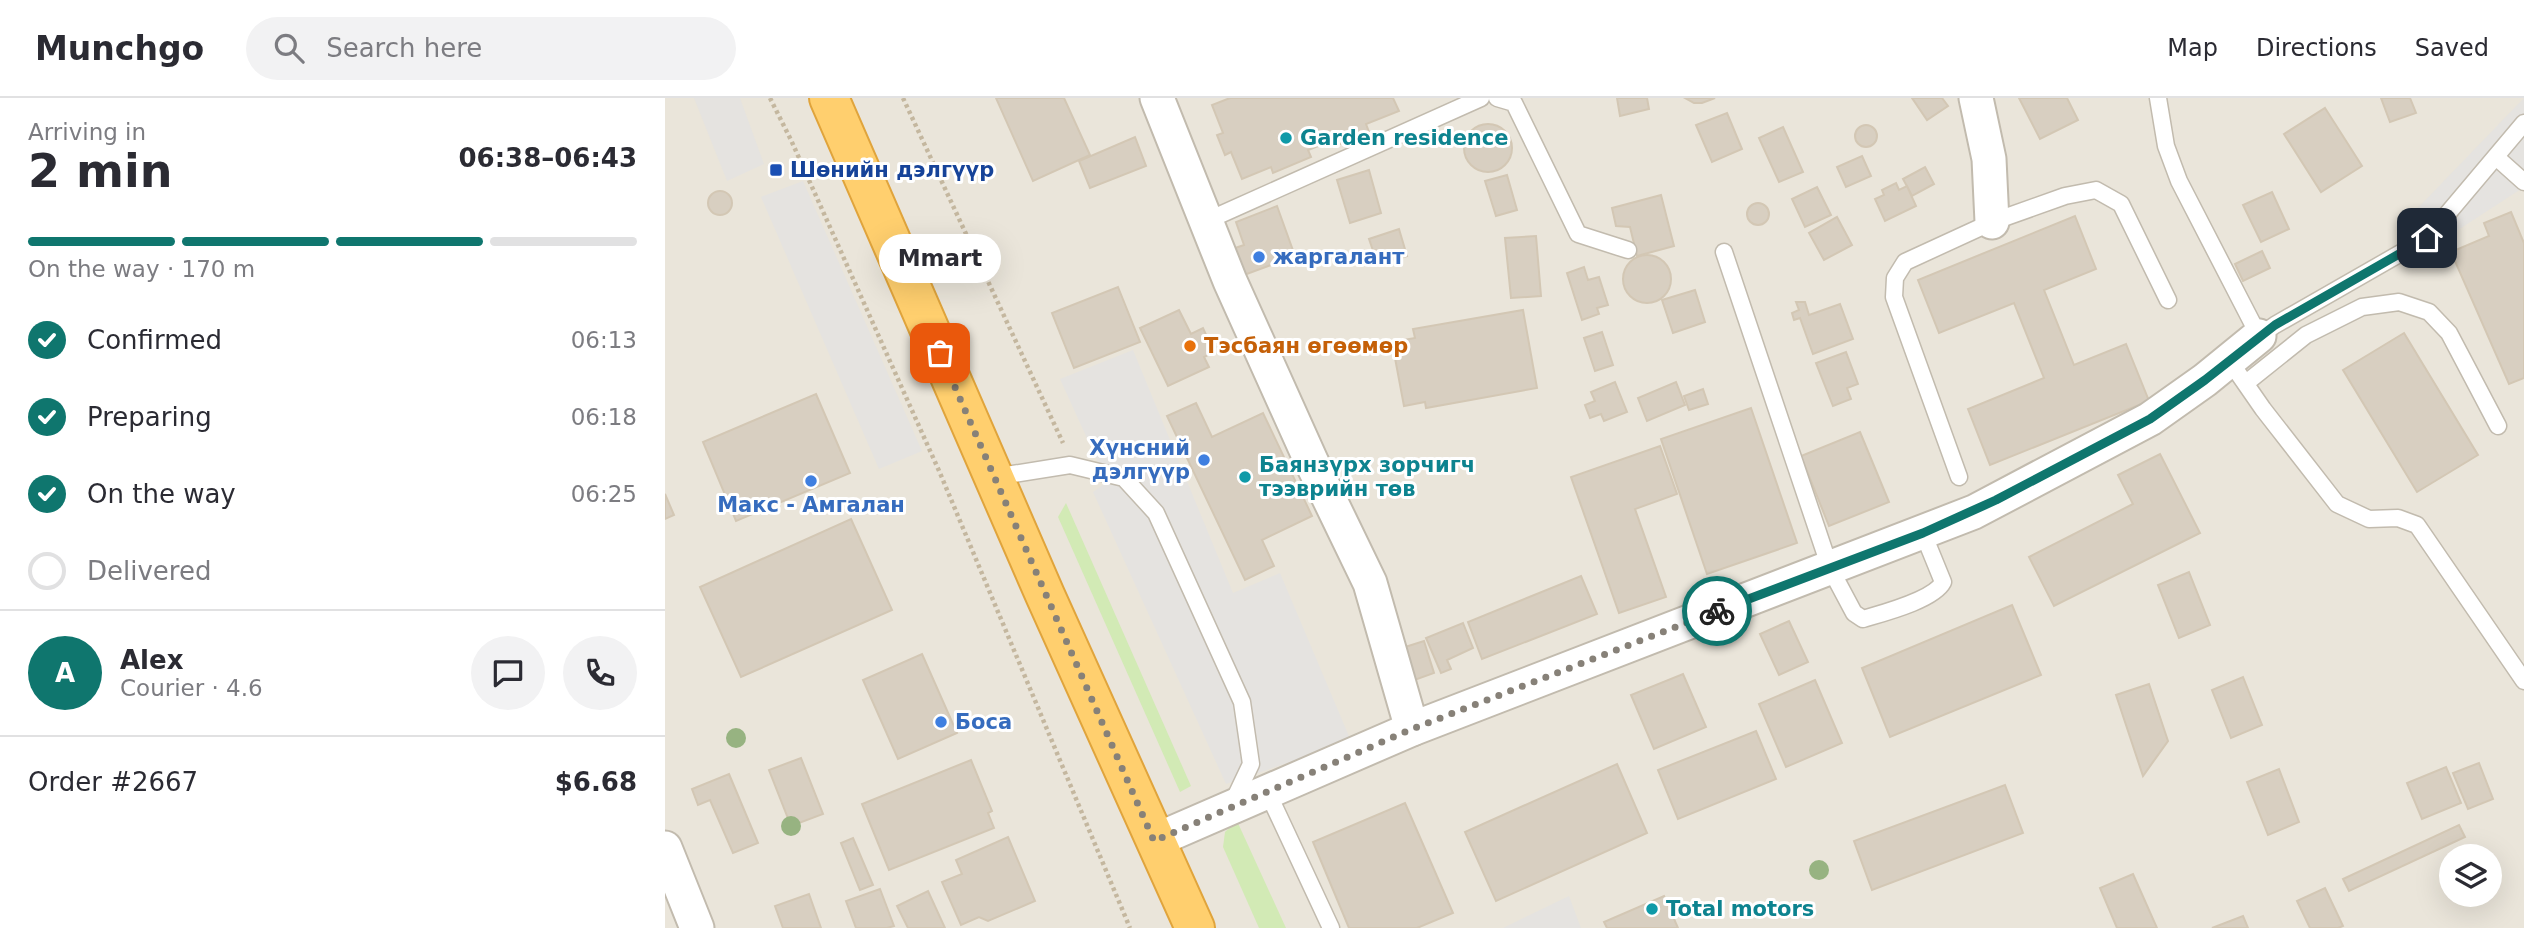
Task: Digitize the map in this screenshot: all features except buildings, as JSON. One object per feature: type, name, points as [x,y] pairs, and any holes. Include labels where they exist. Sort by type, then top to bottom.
[{"type":"highway","points":[[835,100],[994,477],[1195,928]]},
{"type":"street","points":[[1157,98],[1204,222],[1312,463],[1370,583],[1412,729]]},
{"type":"street","points":[[1976,98],[1989,159],[1992,222]]},
{"type":"street","points":[[1154,841],[1412,729],[1974,512],[2238,372],[2259,336]]},
{"type":"street","points":[[665,848],[697,928]]},
{"type":"lane","points":[[1204,222],[1481,98]]},
{"type":"lane","points":[[1497,98],[1514,103],[1578,234],[1628,250]]},
{"type":"lane","points":[[2158,98],[2166,146],[2179,181],[2259,336],[2427,238],[2524,123]]},
{"type":"lane","points":[[2496,157],[2524,182]]},
{"type":"lane","points":[[1959,477],[1894,297],[1895,278],[1905,262],[1992,222],[2065,196],[2096,190],[2122,204],[2168,300]]},
{"type":"lane","points":[[1724,252],[1830,568],[1854,613],[1863,619],[1890,611],[1939,590],[1943,582],[1923,533]]},
{"type":"lane","points":[[2498,425],[2449,333],[2429,312],[2399,302],[2361,307],[2238,372],[2263,409],[2337,504],[2369,519],[2398,518],[2417,525],[2524,681]]},
{"type":"lane","points":[[994,477],[1070,465],[1124,478],[1156,513],[1242,702],[1251,764],[1231,807]]},
{"type":"lane","points":[[1267,791],[1331,928]]},
{"type":"path","points":[[769,98],[791,140],[940,473],[1130,928]]},
{"type":"path","points":[[903,98],[1060,435],[1070,465]]},
{"type":"shaded area","points":[[665,98],[2524,98],[2524,928],[665,928]]},
{"type":"shaded area","points":[[694,98],[740,98],[764,164],[727,181]]},
{"type":"shaded area","points":[[2524,98],[2524,187],[2435,245],[2413,213]]},
{"type":"shaded area","points":[[803,181],[922,451],[879,469],[761,197]]},
{"type":"shaded area","points":[[1133,350],[1233,593],[1280,573],[1351,741],[1226,784],[1093,492],[1107,482],[1060,379]]},
{"type":"shaded area","points":[[1569,896],[1581,928],[1503,928]]},
{"type":"green space","points":[[1066,503],[1191,786],[1180,792],[1058,517]]},
{"type":"green space","points":[[1237,821],[1286,928],[1259,928],[1223,847],[1225,832]]},
{"type":"way so far","points":[[940,353],[1154,841],[1412,729],[1717,611]]},
{"type":"place","name":"Garden residence","points":[[1286,138]]},
{"type":"place","name":"Шөнийн дэлгүүр","points":[[776,170]]},
{"type":"place","name":"жаргалант","points":[[1259,257]]},
{"type":"place","name":"Тэсбаян өгөөмөр","points":[[1190,346]]},
{"type":"place","name":"Mmart","points":[[940,353]]},
{"type":"place","name":"Хүнсний дэлгүүр","points":[[1204,460]]},
{"type":"place","name":"Баянзүрх зорчигч тээврийн төв","points":[[1245,477]]},
{"type":"place","name":"Макс - Амгалан","points":[[811,481]]},
{"type":"place","name":"Боса","points":[[941,722]]},
{"type":"place","name":"Total motors","points":[[1652,909]]},
{"type":"route","points":[[1717,611],[1974,512],[2150,419],[2275,325],[2427,238]]}]
